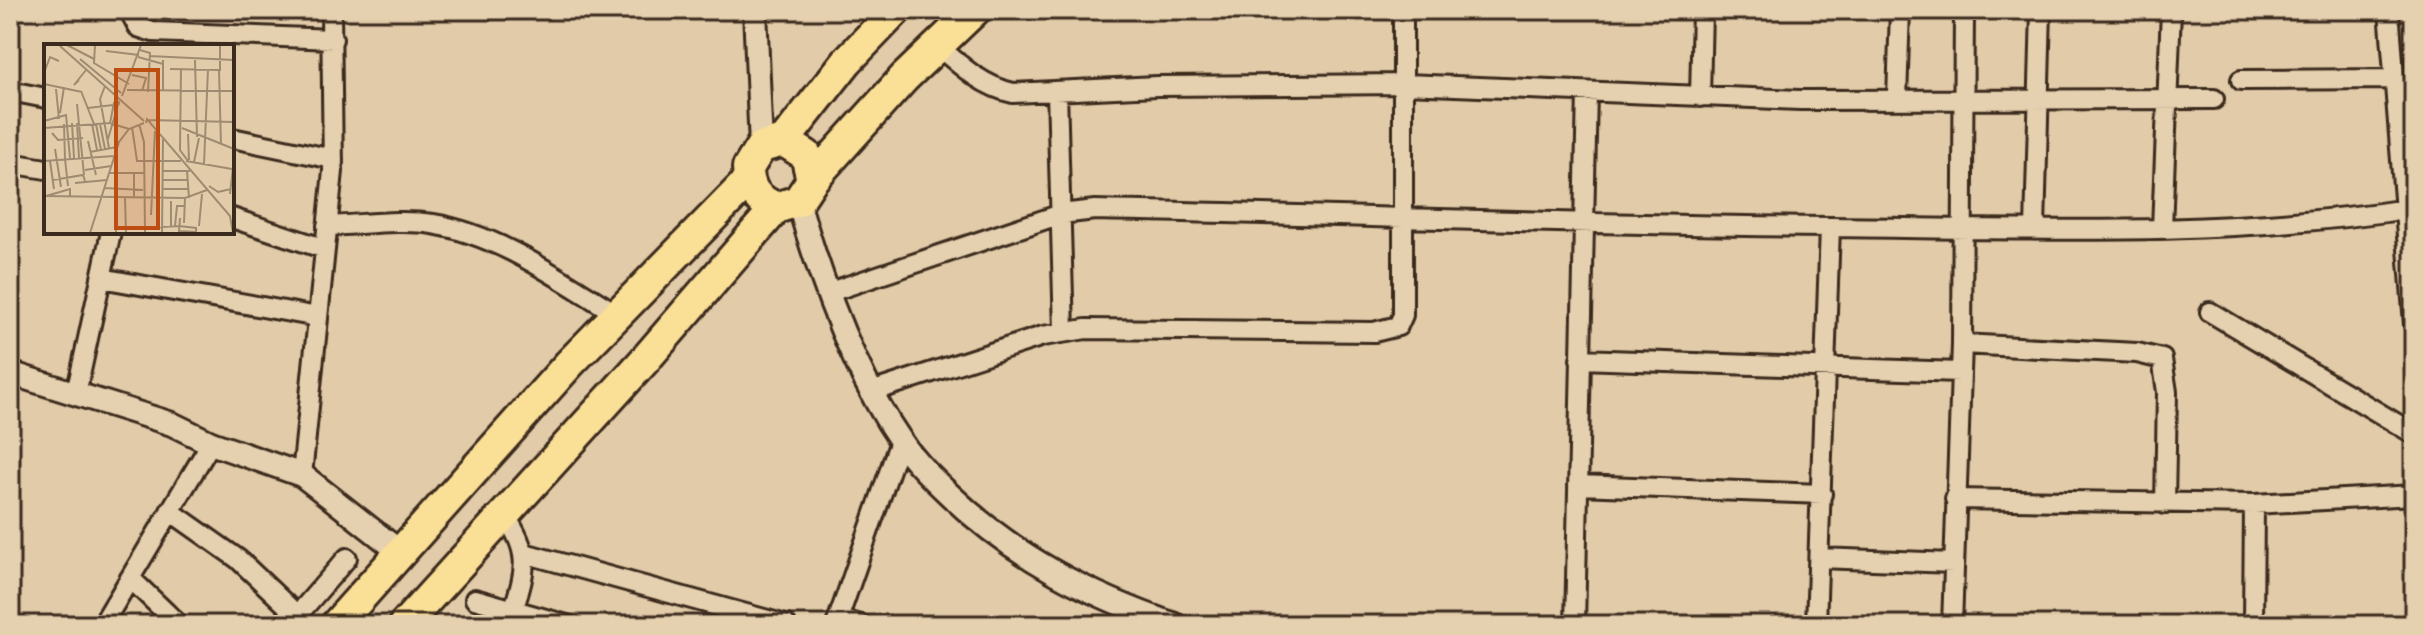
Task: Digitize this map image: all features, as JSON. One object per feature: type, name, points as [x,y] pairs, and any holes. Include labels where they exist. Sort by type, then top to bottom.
[{"type":"highway","points":[[795,196],[753,193],[748,181],[752,157],[772,144],[896,10]]},
{"type":"highway","points":[[404,625],[795,196],[937,45],[975,10]]},
{"type":"highway","points":[[772,144],[806,155],[795,196]]},
{"type":"highway","points":[[336,625],[617,314],[748,181]]},
{"type":"street","points":[[129,10],[138,27],[153,32],[333,39]]},
{"type":"street","points":[[302,475],[333,159],[331,10]]},
{"type":"street","points":[[755,10],[772,144]]},
{"type":"street","points":[[874,391],[1064,331],[1116,328],[1387,331],[1398,326],[1403,315],[1405,216],[1403,10]]},
{"type":"street","points":[[1700,97],[1702,10]]},
{"type":"street","points":[[1897,99],[1900,10]]},
{"type":"street","points":[[1952,625],[1962,344],[1964,10]]},
{"type":"street","points":[[2035,229],[2041,10]]},
{"type":"street","points":[[2162,228],[2171,10]]},
{"type":"street","points":[[2389,10],[2393,79],[2409,209],[2414,324]]},
{"type":"street","points":[[937,45],[994,88],[1013,93],[1157,86],[1405,84],[1700,97],[2214,99]]},
{"type":"street","points":[[2241,80],[2393,79]]},
{"type":"street","points":[[10,91],[44,98]]},
{"type":"street","points":[[1057,92],[1064,331]]},
{"type":"street","points":[[1575,625],[1587,92]]},
{"type":"street","points":[[234,138],[333,159]]},
{"type":"street","points":[[10,163],[44,169]]},
{"type":"street","points":[[795,196],[827,293],[900,441],[968,513],[1030,561],[1105,599],[1175,625]]},
{"type":"street","points":[[827,293],[1061,214],[1095,210],[1964,230],[2162,228],[2409,209]]},
{"type":"street","points":[[234,219],[325,249]]},
{"type":"street","points":[[327,226],[407,222],[460,231],[495,243],[617,314]]},
{"type":"street","points":[[1816,625],[1830,227]]},
{"type":"street","points":[[76,394],[111,234]]},
{"type":"street","points":[[101,278],[318,317]]},
{"type":"street","points":[[2210,312],[2414,434]]},
{"type":"street","points":[[1962,344],[2146,354],[2162,359],[2167,392],[2165,504]]},
{"type":"street","points":[[1580,359],[1960,372]]},
{"type":"street","points":[[10,373],[172,424],[211,443],[302,475],[400,552]]},
{"type":"street","points":[[861,625],[838,622],[900,441]]},
{"type":"street","points":[[102,625],[211,443]]},
{"type":"street","points":[[1578,485],[1822,494]]},
{"type":"street","points":[[1955,499],[2254,504],[2414,495]]},
{"type":"street","points":[[2253,625],[2254,504]]},
{"type":"street","points":[[170,511],[238,559],[293,620],[347,558]]},
{"type":"street","points":[[503,513],[521,538],[524,553],[511,618]]},
{"type":"street","points":[[524,553],[786,625]]},
{"type":"street","points":[[1819,558],[1953,563]]},
{"type":"street","points":[[130,578],[179,625]]},
{"type":"street","points":[[475,599],[511,618],[567,625]]}]
